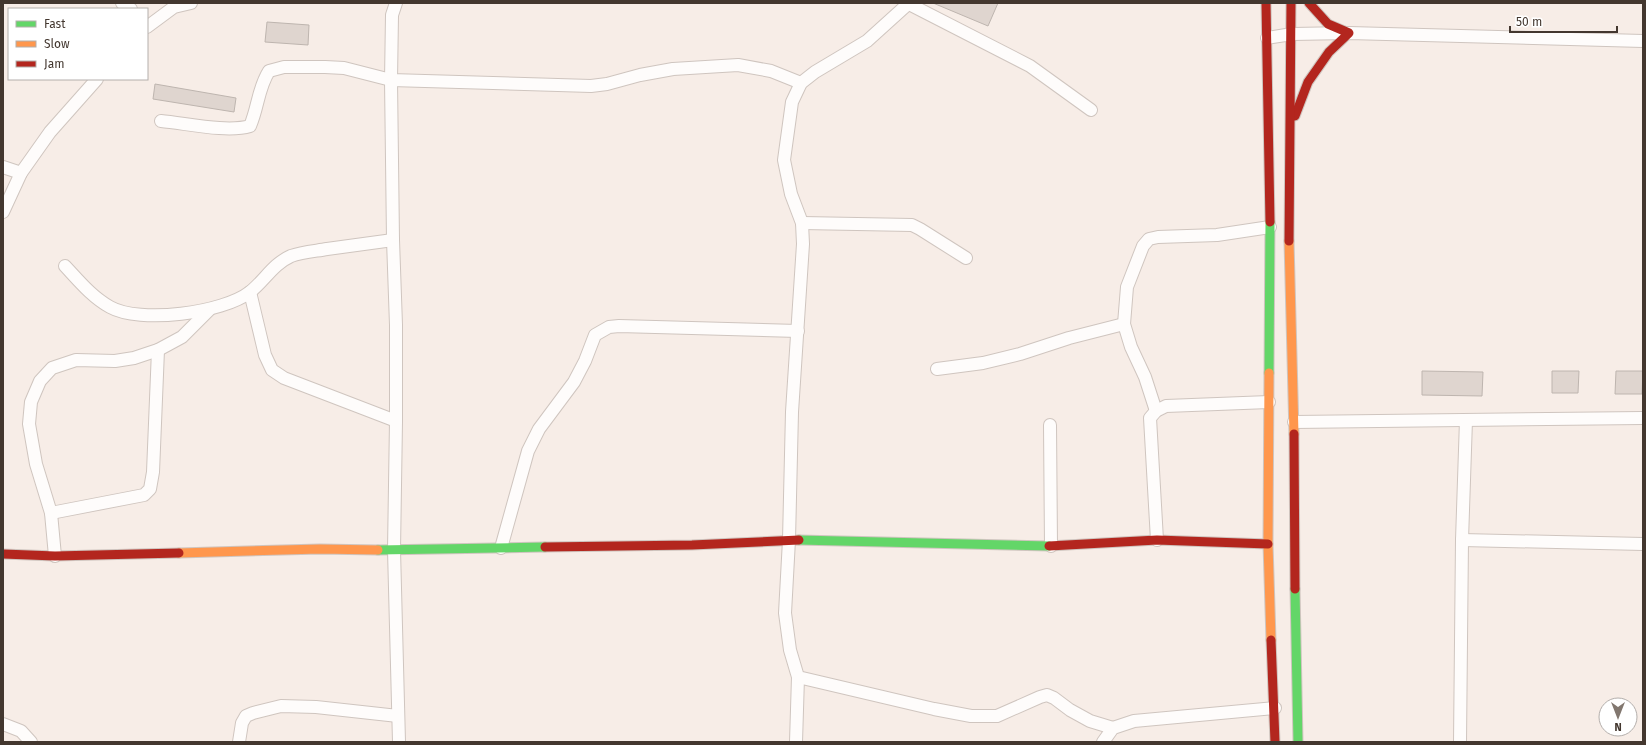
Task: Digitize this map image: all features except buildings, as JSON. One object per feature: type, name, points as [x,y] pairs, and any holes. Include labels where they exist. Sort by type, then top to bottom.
[{"type":"main road","points":[[1266,3],[1270,227],[1268,544],[1276,742]]},
{"type":"main road","points":[[1292,3],[1289,226],[1294,422],[1294,557],[1298,742]]},
{"type":"main road","points":[[1290,129],[1308,82],[1329,52],[1349,33],[1328,24],[1309,3]]},
{"type":"main road","points":[[3,554],[55,556],[320,549],[394,550],[692,545],[789,540],[1051,546],[1157,540],[1268,544]]},
{"type":"street","points":[[148,23],[174,7],[191,3]]},
{"type":"street","points":[[396,3],[392,15],[391,80],[393,240],[396,325],[394,550],[399,742]]},
{"type":"street","points":[[796,742],[798,677],[790,650],[785,613],[789,540],[792,412],[803,244],[802,223],[791,194],[784,160],[792,102],[801,83],[815,72],[868,41],[909,3],[1030,66],[1091,110]]},
{"type":"street","points":[[1267,38],[1292,34],[1349,33],[1643,41]]},
{"type":"street","points":[[161,120],[221,127],[242,128],[250,126],[254,118],[263,79],[269,70],[284,67],[344,68],[391,80],[591,86],[607,84],[640,74],[673,69],[738,65],[771,70],[801,83]]},
{"type":"street","points":[[3,212],[21,173],[50,132],[96,80]]},
{"type":"street","points":[[3,167],[21,173]]},
{"type":"street","points":[[802,223],[912,225],[966,258]]},
{"type":"street","points":[[1156,411],[1145,377],[1131,347],[1124,324],[1127,287],[1143,246],[1149,239],[1158,237],[1217,235],[1270,227]]},
{"type":"street","points":[[65,266],[92,295],[111,307],[137,315],[177,314],[209,310],[250,292],[277,265],[292,256],[393,240]]},
{"type":"street","points":[[250,292],[265,355],[272,370],[284,378],[396,420]]},
{"type":"street","points":[[55,556],[51,513],[36,464],[29,424],[31,402],[40,381],[52,368],[76,360],[115,361],[134,358],[158,350],[182,337],[209,310]]},
{"type":"street","points":[[936,369],[977,364],[1020,354],[1069,338],[1124,324]]},
{"type":"street","points":[[501,548],[528,451],[539,429],[574,382],[585,361],[595,335],[609,327],[620,326],[798,331]]},
{"type":"street","points":[[51,513],[144,495],[150,489],[153,472],[158,350]]},
{"type":"street","points":[[1157,540],[1150,418],[1156,411],[1166,406],[1269,402]]},
{"type":"street","points":[[1294,422],[1643,418]]},
{"type":"street","points":[[1460,742],[1462,540],[1466,420]]},
{"type":"street","points":[[1050,425],[1051,546]]},
{"type":"street","points":[[1462,540],[1643,544]]},
{"type":"street","points":[[798,677],[934,709],[971,716],[997,716],[1040,696],[1047,695],[1090,721],[1113,728],[1134,721],[1275,708]]},
{"type":"street","points":[[240,742],[242,723],[246,716],[281,706],[316,707],[398,716]]},
{"type":"street","points":[[3,724],[21,731],[31,742]]},
{"type":"street","points":[[1103,742],[1113,728]]},
{"type":"traffic: fast","points":[[1269,373],[1270,222]]},
{"type":"traffic: fast","points":[[799,540],[1049,546]]},
{"type":"traffic: fast","points":[[378,550],[545,547]]},
{"type":"traffic: fast","points":[[1295,589],[1298,742]]},
{"type":"traffic: slow","points":[[1289,241],[1294,434]]},
{"type":"traffic: slow","points":[[1269,373],[1268,544],[1271,640]]},
{"type":"traffic: slow","points":[[179,553],[320,549],[378,550]]},
{"type":"traffic: jam","points":[[1266,3],[1270,222]]},
{"type":"traffic: jam","points":[[1289,241],[1291,3]]},
{"type":"traffic: jam","points":[[1295,116],[1308,82],[1329,52],[1349,33],[1328,24],[1309,3]]},
{"type":"traffic: jam","points":[[1294,434],[1295,589]]},
{"type":"traffic: jam","points":[[545,547],[692,545],[799,540]]},
{"type":"traffic: jam","points":[[1049,546],[1157,540],[1268,544]]},
{"type":"traffic: jam","points":[[3,554],[55,556],[179,553]]},
{"type":"traffic: jam","points":[[1271,640],[1275,742]]}]
